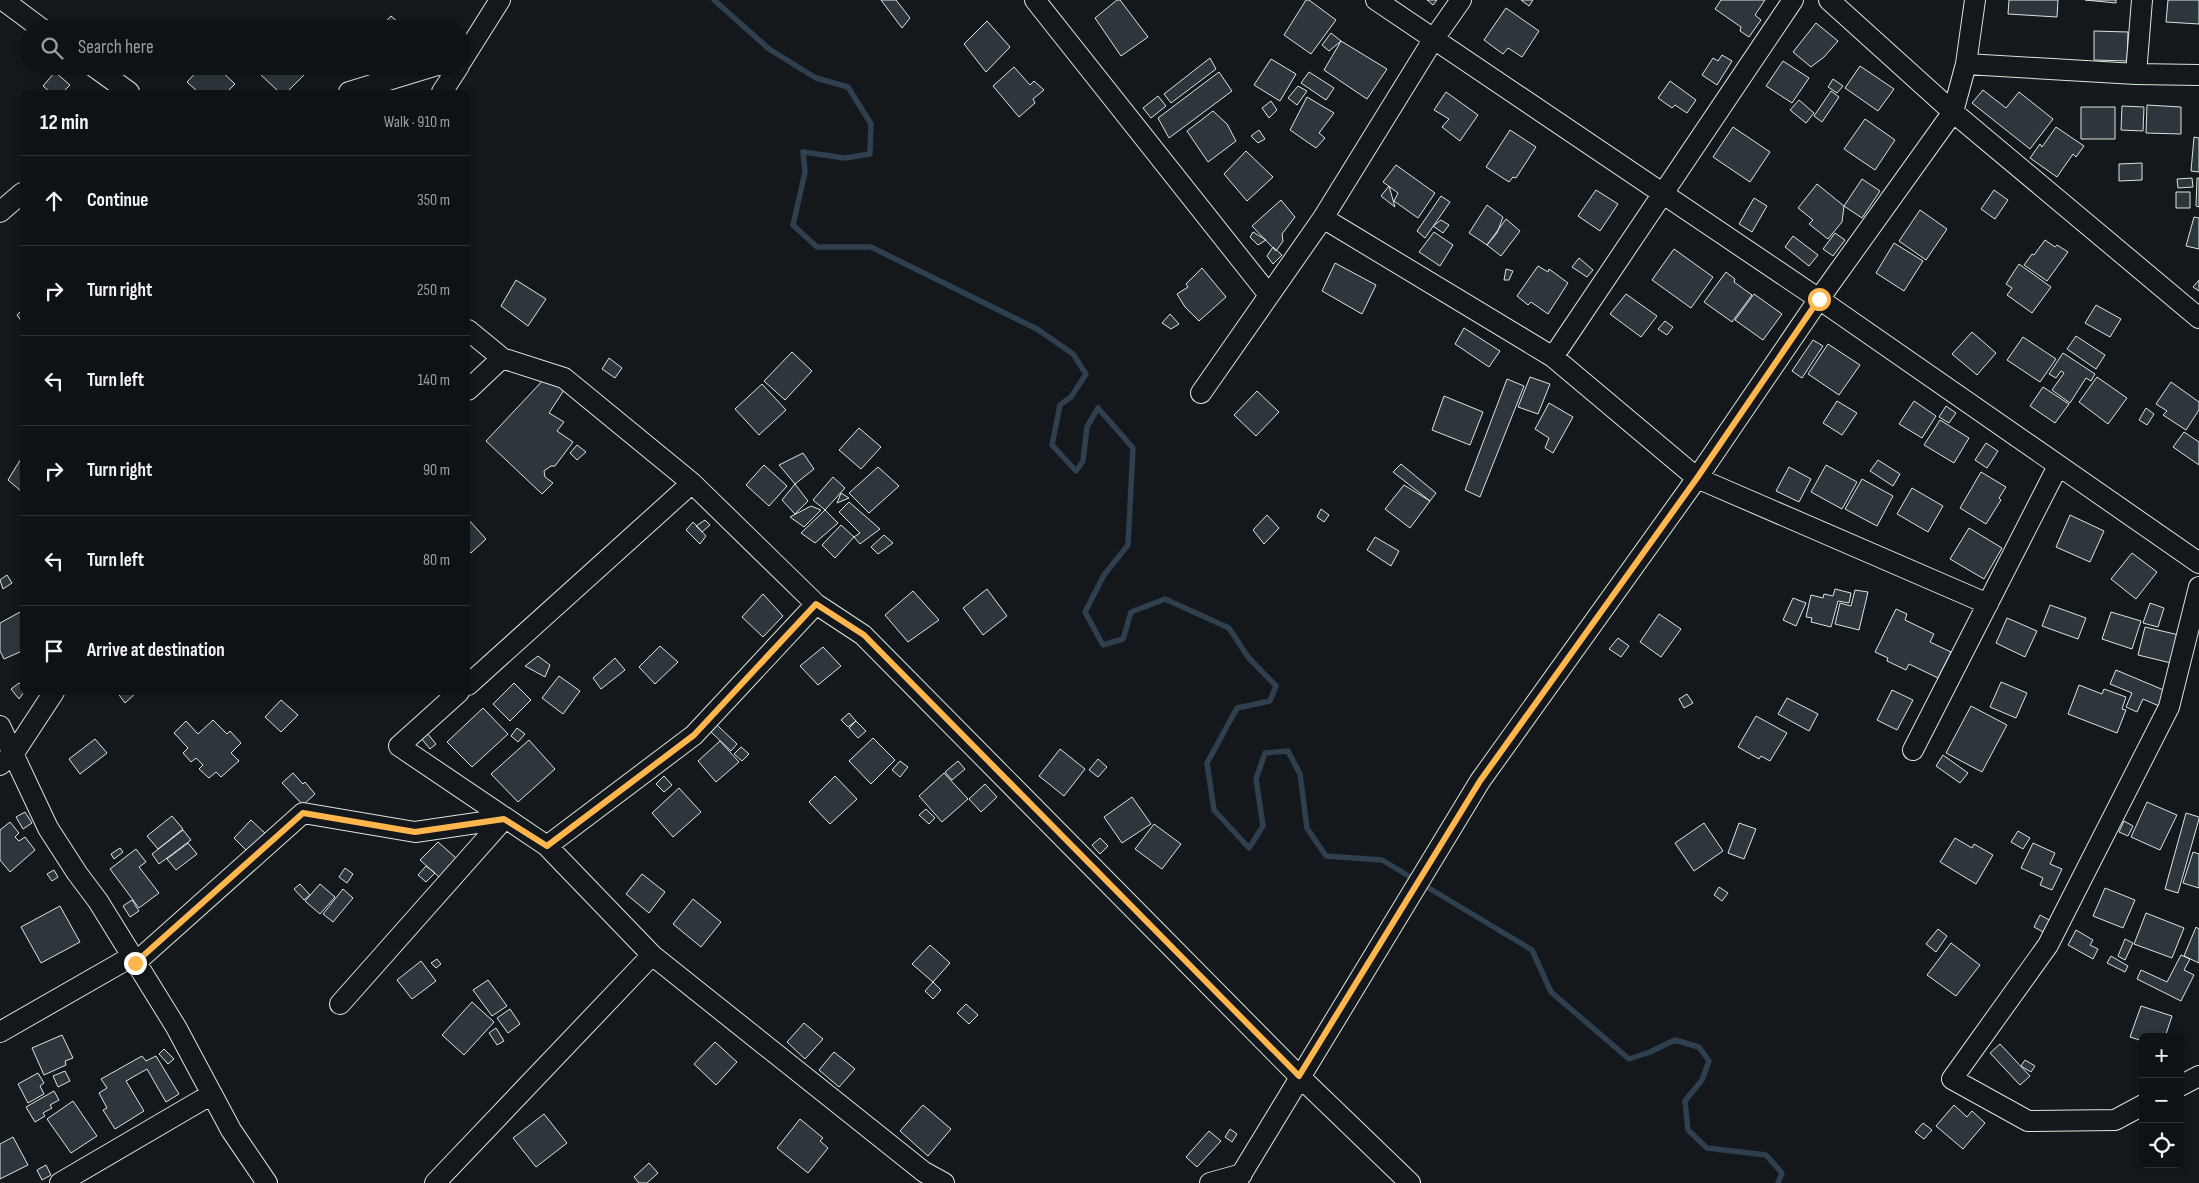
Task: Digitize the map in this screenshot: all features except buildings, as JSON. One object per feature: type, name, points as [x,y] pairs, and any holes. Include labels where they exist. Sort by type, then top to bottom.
[{"type":"street","points":[[3,0],[30,20]]},
{"type":"street","points":[[470,47],[500,0]]},
{"type":"street","points":[[1035,0],[1269,295]]},
{"type":"street","points":[[1376,0],[1819,299],[2199,563]]},
{"type":"street","points":[[1201,393],[1323,218],[1433,40],[1460,0]]},
{"type":"street","points":[[1552,357],[1793,0]]},
{"type":"street","points":[[1828,0],[1953,112],[2199,318]]},
{"type":"street","points":[[1210,1183],[1239,1179],[1299,1076],[1480,781],[1697,478],[1819,299],[1953,112],[1966,64],[1975,0]]},
{"type":"street","points":[[2136,74],[2142,0]]},
{"type":"street","points":[[1966,64],[2136,74],[2199,75]]},
{"type":"street","points":[[105,75],[126,90]]},
{"type":"street","points":[[356,90],[405,75]]},
{"type":"street","points":[[443,90],[452,75]]},
{"type":"street","points":[[0,212],[20,195]]},
{"type":"street","points":[[1323,218],[1552,357],[1697,478],[1988,604]]},
{"type":"street","points":[[470,332],[502,358],[564,378],[692,483],[816,604],[864,635],[1299,1076],[1410,1183]]},
{"type":"street","points":[[470,388],[502,358]]},
{"type":"street","points":[[1913,750],[2058,466]]},
{"type":"street","points":[[470,683],[692,483]]},
{"type":"street","points":[[2139,1107],[2115,1120],[2028,1121],[1952,1079],[2048,945],[2169,707],[2199,586]]},
{"type":"street","points":[[547,846],[694,735],[816,604]]},
{"type":"street","points":[[7,759],[52,695]]},
{"type":"street","points":[[456,695],[399,746],[504,819],[547,846],[652,954],[924,1172],[944,1183]]},
{"type":"street","points":[[0,726],[7,759],[48,828],[77,873],[98,901],[176,1027],[231,1130],[266,1183]]},
{"type":"street","points":[[0,1032],[133,960],[303,813],[415,832],[504,819]]},
{"type":"street","points":[[340,1004],[504,819]]},
{"type":"street","points":[[435,1183],[652,954]]},
{"type":"street","points":[[2184,1084],[2199,1076]]},
{"type":"street","points":[[60,1183],[212,1094]]},
{"type":"waterway","points":[[714,0],[769,49],[816,78],[848,87],[871,124],[870,154],[845,158],[803,152],[805,172],[793,225],[817,247],[871,247],[1037,329],[1073,354],[1086,374],[1071,397],[1060,405],[1052,445],[1076,471],[1083,461],[1087,427],[1098,408],[1133,448],[1128,545],[1104,575],[1085,612],[1103,645],[1123,639],[1131,612],[1165,599],[1229,628],[1248,657],[1276,686],[1270,701],[1237,708],[1207,763],[1214,810],[1249,848],[1263,826],[1256,779],[1265,753],[1288,751],[1300,774],[1307,828],[1326,856],[1382,860],[1532,950],[1551,992],[1629,1059],[1650,1052],[1675,1040],[1699,1047],[1709,1061],[1702,1080],[1685,1101],[1688,1130],[1707,1148],[1766,1155],[1782,1173],[1778,1183]]},
{"type":"route","points":[[135,963],[303,813],[415,832],[504,819],[547,846],[694,735],[816,604],[864,635],[1299,1076],[1480,781],[1697,478],[1819,299]]}]
